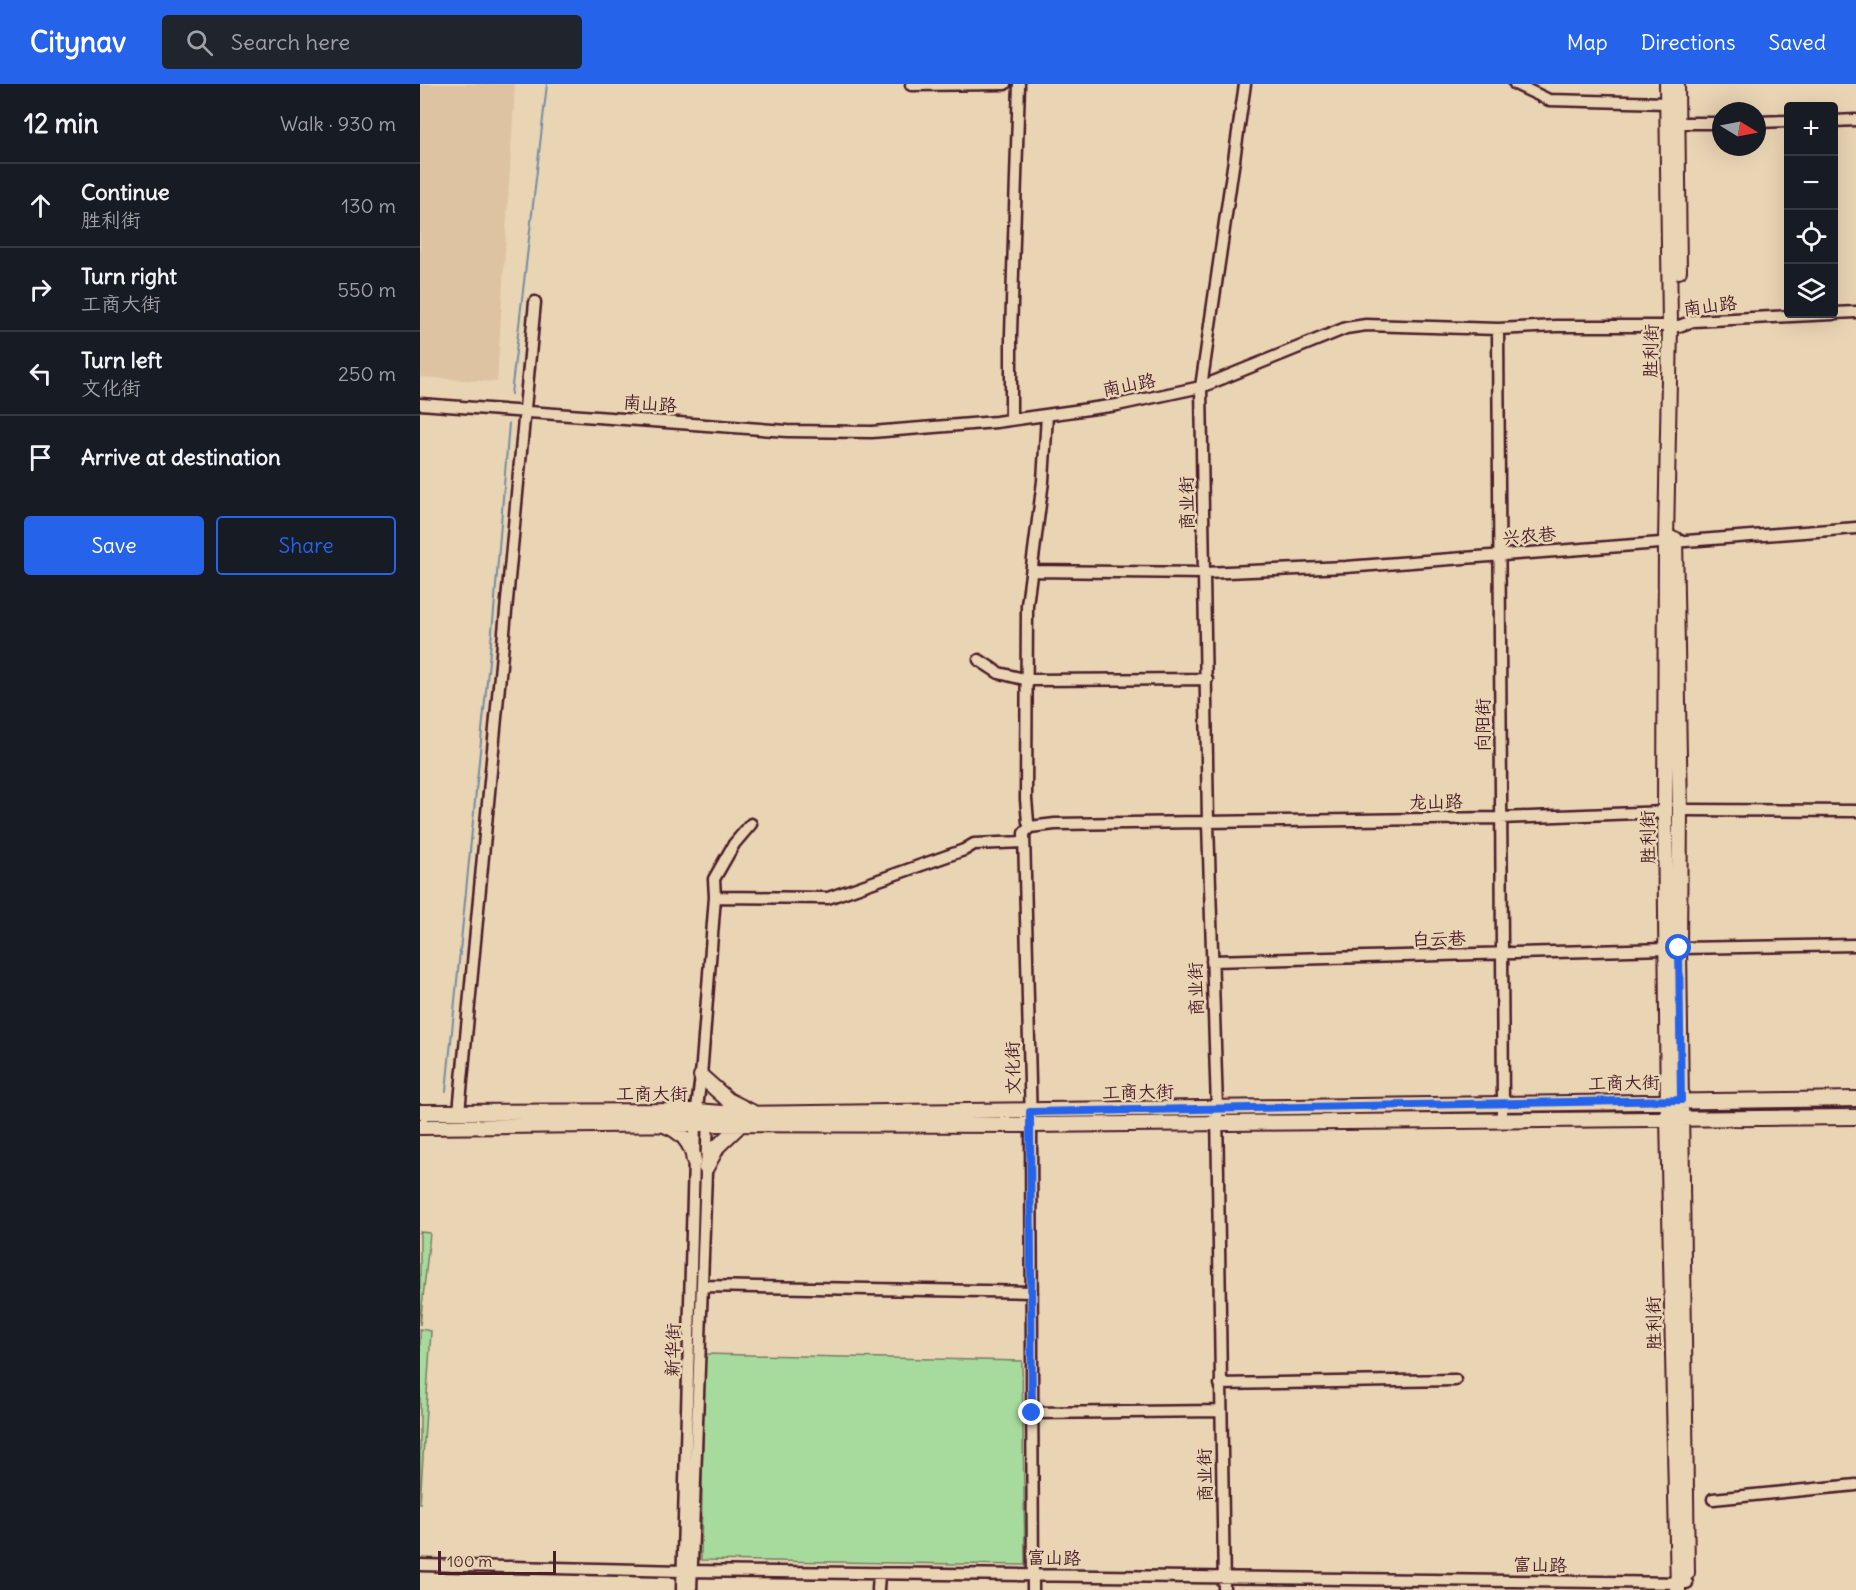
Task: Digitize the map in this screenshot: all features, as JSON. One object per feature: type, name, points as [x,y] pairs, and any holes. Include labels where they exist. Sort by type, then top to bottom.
[{"type":"main road","name":"胜利街","points":[[1667,84],[1675,326]]},
{"type":"main road","name":"胜利街","points":[[1677,84],[1675,326],[1665,812],[1673,949],[1682,1587]]},
{"type":"main road","name":"胜利街","points":[[1670,541],[1680,810],[1673,949]]},
{"type":"main road","points":[[701,1076],[728,1100],[756,1114]]},
{"type":"main road","name":"工商大街","points":[[420,1112],[702,1118],[740,1125],[1030,1119],[1217,1108],[1856,1099]]},
{"type":"main road","name":"工商大街","points":[[420,1127],[659,1124],[756,1114],[1217,1123],[1856,1117]]},
{"type":"main road","points":[[659,1124],[671,1127],[686,1139],[700,1165],[740,1125]]},
{"type":"street","points":[[915,85],[1005,84]]},
{"type":"street","points":[[1011,420],[1011,334],[1019,84]]},
{"type":"street","name":"商业街","points":[[1224,1590],[1217,1108],[1208,823],[1202,387],[1245,84]]},
{"type":"street","points":[[1515,84],[1549,100],[1667,103]]},
{"type":"street","points":[[1838,121],[1856,120]]},
{"type":"street","points":[[1766,122],[1784,122]]},
{"type":"street","points":[[1677,123],[1712,123]]},
{"type":"street","points":[[459,1112],[535,302]]},
{"type":"street","name":"南山路","points":[[1838,314],[1856,312]]},
{"type":"street","name":"南山路","points":[[420,404],[797,431],[872,432],[1011,420],[1117,405],[1202,387],[1346,328],[1366,325],[1498,329],[1556,326],[1675,326],[1693,321],[1784,316]]},
{"type":"street","name":"向阳街","points":[[1498,329],[1503,1103],[1501,1121]]},
{"type":"street","name":"文化街","points":[[1033,1590],[1026,834],[1028,822],[1026,799],[1028,605],[1043,481],[1047,415]]},
{"type":"street","name":"兴农巷","points":[[1032,572],[1205,573],[1346,567],[1856,528]]},
{"type":"street","points":[[979,660],[999,673],[1028,680],[1207,679]]},
{"type":"street","points":[[1680,810],[1856,811]]},
{"type":"street","name":"龙山路","points":[[715,897],[828,898],[964,850],[974,844],[1026,834],[1055,824],[1500,818],[1665,812]]},
{"type":"street","name":"新华街","points":[[691,1590],[687,1571],[702,1118],[701,1076],[715,897],[714,879],[734,844],[750,824]]},
{"type":"street","name":"白云巷","points":[[1212,961],[1856,945]]},
{"type":"street","name":"新华街","points":[[682,1590],[687,1571],[702,1286],[700,1165]]},
{"type":"street","points":[[702,1286],[1032,1292]]},
{"type":"street","points":[[1220,1384],[1455,1380]]},
{"type":"street","points":[[1032,1413],[1220,1411]]},
{"type":"street","points":[[1713,1499],[1856,1485]]},
{"type":"street","name":"富山路","points":[[420,1565],[687,1571],[1033,1574],[1509,1586],[1682,1587]]},
{"type":"street","points":[[878,1590],[879,1573]]},
{"type":"shaded area","points":[[420,84],[515,84],[497,382],[420,377]]},
{"type":"green space","points":[[420,1232],[430,1233],[420,1325]]},
{"type":"green space","points":[[420,1329],[431,1331],[420,1504]]},
{"type":"green space","points":[[704,1354],[1022,1361],[1025,1565],[701,1560]]},
{"type":"waterway","points":[[511,394],[547,84]]},
{"type":"waterway","points":[[446,1091],[494,611],[509,423]]},
{"type":"route","points":[[1032,1413],[1030,1112],[1681,1100],[1679,948]]}]
